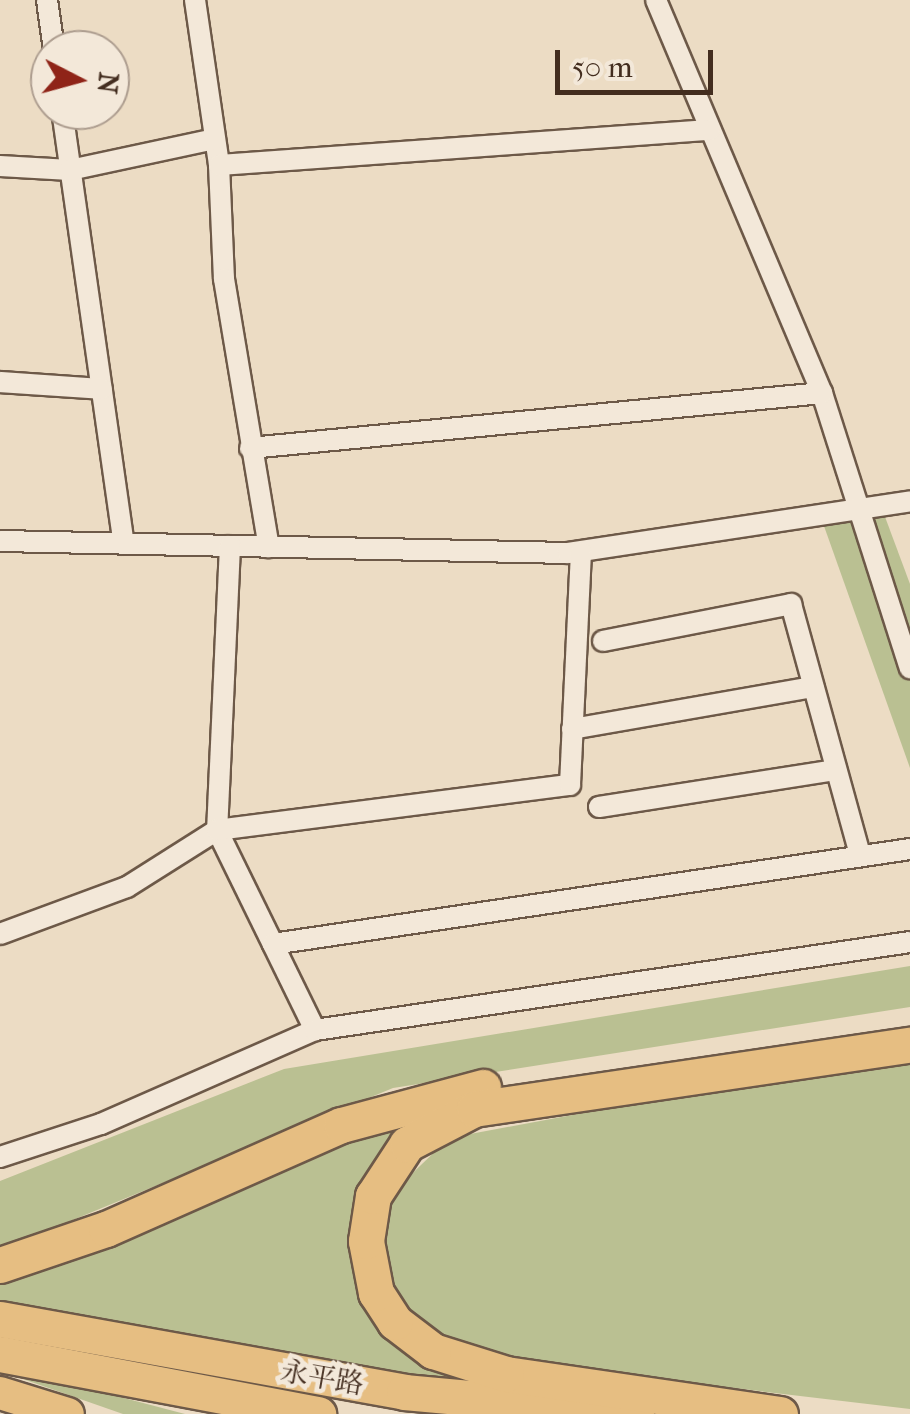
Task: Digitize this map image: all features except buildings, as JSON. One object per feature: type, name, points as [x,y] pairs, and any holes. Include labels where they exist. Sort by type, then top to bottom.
[{"type":"highway","points":[[0,1264],[423,1099],[910,1027]]},
{"type":"highway","points":[[780,1414],[506,1374],[433,1351],[376,1293],[366,1241],[373,1196],[407,1144],[474,1109],[910,1045]]},
{"type":"highway","name":"永平路","points":[[0,1319],[404,1392],[647,1414]]},
{"type":"highway","name":"永平路","points":[[0,1354],[318,1414]]},
{"type":"main road","points":[[0,1393],[68,1414]]},
{"type":"street","points":[[47,0],[51,30]]},
{"type":"street","points":[[194,0],[220,166],[224,279],[269,547]]},
{"type":"street","points":[[656,0],[822,393],[864,512],[910,668]]},
{"type":"street","points":[[65,130],[124,544]]},
{"type":"street","points":[[220,166],[710,130]]},
{"type":"street","points":[[0,166],[70,170],[215,138]]},
{"type":"street","points":[[0,382],[102,389]]},
{"type":"street","points":[[250,448],[822,393]]},
{"type":"street","points":[[0,541],[581,552],[864,512],[910,501]]},
{"type":"street","points":[[230,546],[217,830],[314,1030]]},
{"type":"street","points":[[0,934],[128,887],[217,830],[570,785],[581,552]]},
{"type":"street","points":[[602,641],[790,604],[860,854]]},
{"type":"street","points":[[572,729],[813,687]]},
{"type":"street","points":[[600,806],[836,770]]},
{"type":"street","points":[[273,944],[910,849]]},
{"type":"street","points":[[0,1157],[314,1030],[910,942]]},
{"type":"green space","points":[[878,498],[910,584],[910,768],[819,512]]},
{"type":"green space","points":[[910,966],[910,1007],[393,1088],[0,1250],[0,1181],[284,1069]]},
{"type":"green space","points":[[910,1052],[910,1409],[490,1359],[445,1345],[394,1297],[383,1258],[394,1191],[449,1138]]},
{"type":"green space","points":[[403,1126],[361,1182],[351,1243],[461,1384],[0,1307],[0,1277],[94,1253],[308,1152]]},
{"type":"green space","points":[[0,1371],[86,1388],[185,1414],[123,1414]]}]
